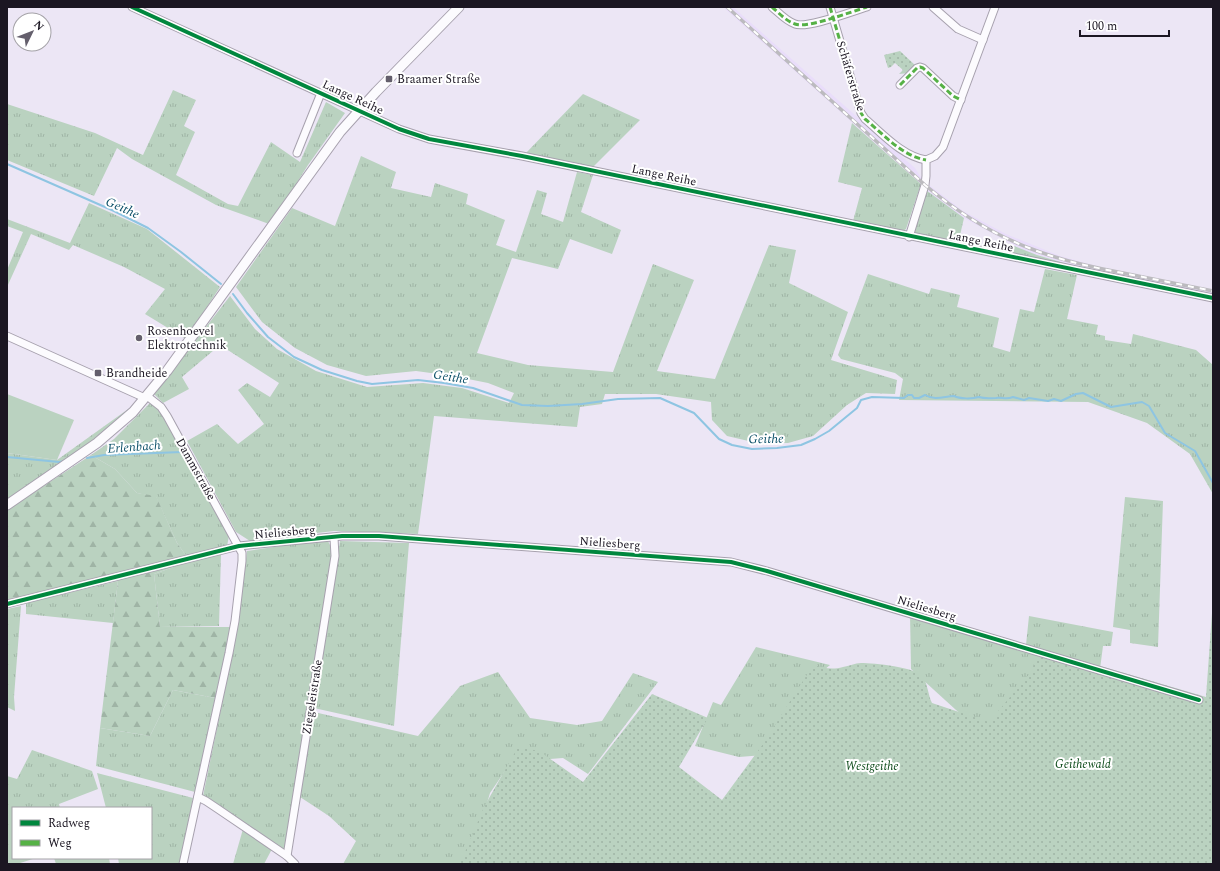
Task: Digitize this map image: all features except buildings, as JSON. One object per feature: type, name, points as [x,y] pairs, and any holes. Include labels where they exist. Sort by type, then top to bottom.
[{"type":"street","name":"Lange Reihe","points":[[132,7],[399,129],[429,139],[529,158],[1213,298]]},
{"type":"street","points":[[7,505],[97,443],[122,422],[146,397],[328,149],[359,110],[459,7]]},
{"type":"street","points":[[772,7],[790,21],[799,25],[833,18],[867,7]]},
{"type":"street","name":"Schäferstraße","points":[[830,7],[861,113],[865,119],[904,152],[912,157],[926,160]]},
{"type":"street","points":[[933,7],[958,29],[983,40]]},
{"type":"street","points":[[909,237],[926,176],[926,160],[935,156],[943,148],[995,7]]},
{"type":"street","points":[[900,85],[917,68],[920,67],[923,68],[953,96],[961,100]]},
{"type":"street","points":[[297,153],[321,93]]},
{"type":"street","points":[[7,336],[146,397]]},
{"type":"street","name":"Dammstraße","points":[[146,397],[161,407],[167,416],[239,546]]},
{"type":"street","name":"Nieliesberg","points":[[7,604],[239,546],[334,538],[379,536],[731,562],[744,564],[1199,700]]},
{"type":"street","name":"Ziegeleistraße","points":[[287,856],[335,556],[334,538]]},
{"type":"street","points":[[183,864],[235,621],[242,561],[242,553],[239,546]]},
{"type":"street","points":[[198,798],[206,801],[218,809],[287,856],[295,864]]},
{"type":"shaded area","points":[[723,7],[733,7],[915,168],[922,179],[921,184]]},
{"type":"shaded area","points":[[929,185],[963,211],[1006,234],[1060,256],[1100,267],[1213,290],[1213,296],[1084,269],[1025,251],[964,218],[926,190]]},
{"type":"green space","points":[[900,51],[916,66],[909,73],[899,74],[903,70],[895,63],[888,68],[884,55]]},
{"type":"green space","points":[[173,90],[196,100],[184,126],[195,132],[176,175],[228,204],[238,206],[271,142],[300,162],[326,102],[345,113],[308,165],[275,218],[269,224],[216,205],[132,159],[117,148],[94,196],[7,160],[7,104],[95,133],[143,155]]},
{"type":"green space","points":[[583,94],[640,120],[593,167],[525,154]]},
{"type":"green space","points":[[852,123],[921,184],[906,229],[903,231],[853,221],[862,188],[838,182]]},
{"type":"green space","points":[[361,156],[396,172],[391,188],[431,197],[435,183],[468,194],[466,204],[505,220],[496,245],[516,252],[537,190],[547,193],[541,214],[563,222],[577,172],[593,175],[581,212],[621,230],[612,254],[570,239],[558,269],[512,258],[477,353],[528,365],[613,372],[653,264],[694,280],[657,371],[715,379],[769,245],[796,250],[789,283],[848,312],[831,360],[897,380],[895,394],[866,393],[847,405],[813,436],[788,443],[757,443],[727,436],[712,420],[711,402],[656,394],[605,394],[602,404],[580,407],[577,427],[434,416],[418,534],[334,531],[250,541],[236,532],[187,441],[217,424],[238,444],[264,424],[238,390],[247,383],[270,397],[279,383],[220,345],[182,377],[189,389],[163,403],[154,394],[230,296],[255,329],[277,349],[316,371],[367,387],[423,383],[462,388],[509,403],[514,393],[488,383],[453,376],[416,371],[366,376],[327,365],[295,348],[262,322],[236,287],[292,208],[335,226]]},
{"type":"green space","points":[[926,190],[964,218],[958,244],[916,235],[914,232]]},
{"type":"green space","points":[[89,203],[147,229],[220,287],[186,339],[145,314],[165,289],[124,267],[73,245],[69,250],[31,234],[7,287],[7,270],[23,232],[7,226],[7,219],[70,243]]},
{"type":"green space","points":[[1014,246],[1037,255],[1084,269],[1012,255]]},
{"type":"green space","points":[[1045,269],[1077,275],[1067,319],[1098,325],[1096,334],[1105,336],[1105,340],[1131,344],[1133,334],[1196,350],[1213,365],[1213,494],[1190,454],[1147,423],[1088,402],[899,400],[903,379],[895,373],[841,359],[838,355],[868,274],[929,294],[931,288],[960,295],[957,307],[999,318],[993,347],[1010,352],[1020,309],[1034,312]]},
{"type":"green space","points":[[7,394],[74,420],[57,460],[7,453]]},
{"type":"green space","points":[[150,403],[156,407],[165,419],[229,536],[227,546],[187,557],[177,543],[156,497],[137,493],[115,469],[91,455],[114,439]]},
{"type":"green space","points":[[133,407],[116,425],[7,500],[7,453],[57,460]]},
{"type":"green space","points":[[91,455],[115,469],[137,493],[156,496],[177,543],[190,561],[154,574],[160,627],[231,627],[215,698],[173,690],[150,736],[100,728],[118,581],[7,605],[7,510]]},
{"type":"green space","points":[[1125,497],[1163,501],[1158,647],[1130,643],[1130,630],[1113,627]]},
{"type":"green space","points":[[320,540],[328,541],[333,551],[285,852],[203,796],[238,626],[247,551]]},
{"type":"green space","points":[[340,541],[409,543],[394,726],[314,708]]},
{"type":"green space","points":[[221,554],[219,626],[160,627],[154,574],[190,561]]},
{"type":"green space","points":[[118,581],[113,623],[26,614],[26,603]]},
{"type":"green space","name":"Geithewald","points":[[1213,599],[1213,864],[460,864],[484,807],[518,747],[539,751],[583,782],[652,694],[708,718],[679,767],[722,800],[763,744],[813,665],[824,668],[835,668],[845,667],[856,663],[867,663],[904,668],[923,677],[932,703],[989,722],[1031,672],[1039,648],[1206,697]]},
{"type":"green space","points":[[21,606],[14,697],[15,711],[7,707],[7,609]]},
{"type":"green space","points":[[910,613],[1043,653],[1016,701],[982,731],[956,710],[911,669]]},
{"type":"green space","points":[[1029,616],[1113,632],[1111,646],[1103,646],[1100,669],[1026,645]]},
{"type":"green space","points":[[756,647],[830,665],[818,675],[764,755],[739,757],[695,746],[713,702],[721,705]]},
{"type":"green space","points":[[498,672],[530,718],[577,725],[602,721],[633,673],[658,682],[588,774],[563,758],[511,762],[490,793],[481,823],[464,864],[343,864],[356,841],[329,816],[300,797],[314,712],[418,736],[460,686]]},
{"type":"green space","points":[[173,690],[215,698],[195,792],[96,766],[100,728],[150,736]]},
{"type":"green space","points":[[32,750],[92,771],[98,789],[59,804],[60,807],[12,807],[12,859],[33,859],[17,864],[7,864],[7,776],[17,779]]},
{"type":"green space","points":[[97,773],[193,798],[180,864],[119,864],[118,859],[152,859],[152,807],[106,807]]},
{"type":"green space","points":[[243,829],[272,849],[264,864],[233,864]]},
{"type":"green space","points":[[54,859],[109,859],[110,864],[56,864]]},
{"type":"waterway","name":"Geithe","points":[[7,164],[114,211],[148,228],[221,284]]},
{"type":"waterway","name":"Geithe","points":[[233,294],[268,337],[294,357],[322,370],[357,381],[372,384],[418,380],[444,383],[473,388],[522,405],[548,406],[582,404],[618,399],[660,398],[694,413],[719,439],[732,445],[752,449],[801,445],[815,439],[829,431],[857,408],[861,400],[872,397],[904,398],[908,395],[912,395],[914,398],[919,398],[925,395],[932,398],[954,396],[959,398],[1013,397],[1024,400],[1029,398],[1048,401],[1054,399],[1061,401],[1076,394],[1083,393],[1111,407],[1142,402],[1149,406],[1165,433],[1195,451],[1213,483]]},
{"type":"waterway","name":"Erlenbach","points":[[87,458],[104,455],[182,452]]},
{"type":"waterway","name":"Erlenbach","points":[[7,457],[59,462],[65,461]]},
{"type":"railway","points":[[727,7],[925,185],[974,221],[1015,242],[1063,260],[1213,291]]},
{"type":"marked path","points":[[772,7],[789,21],[801,25],[819,22],[867,7]]},
{"type":"marked path","points":[[830,7],[861,113],[865,119],[886,138],[901,149],[917,158],[926,160]]},
{"type":"marked path","points":[[900,85],[917,68],[920,67],[923,68],[953,96],[961,100]]},
{"type":"cycle path","points":[[132,7],[399,129],[429,139],[522,156],[1213,298]]},
{"type":"cycle path","points":[[7,604],[239,546],[342,536],[379,536],[731,562],[767,571],[1199,700]]},
{"type":"place","name":"Braamer Straße","points":[[389,79]]},
{"type":"place","name":"Rosenhoevel Elektrotechnik","points":[[139,338]]},
{"type":"place","name":"Brandheide","points":[[98,373]]},
{"type":"park label","name":"Westgeithe","points":[[872,766]]}]
